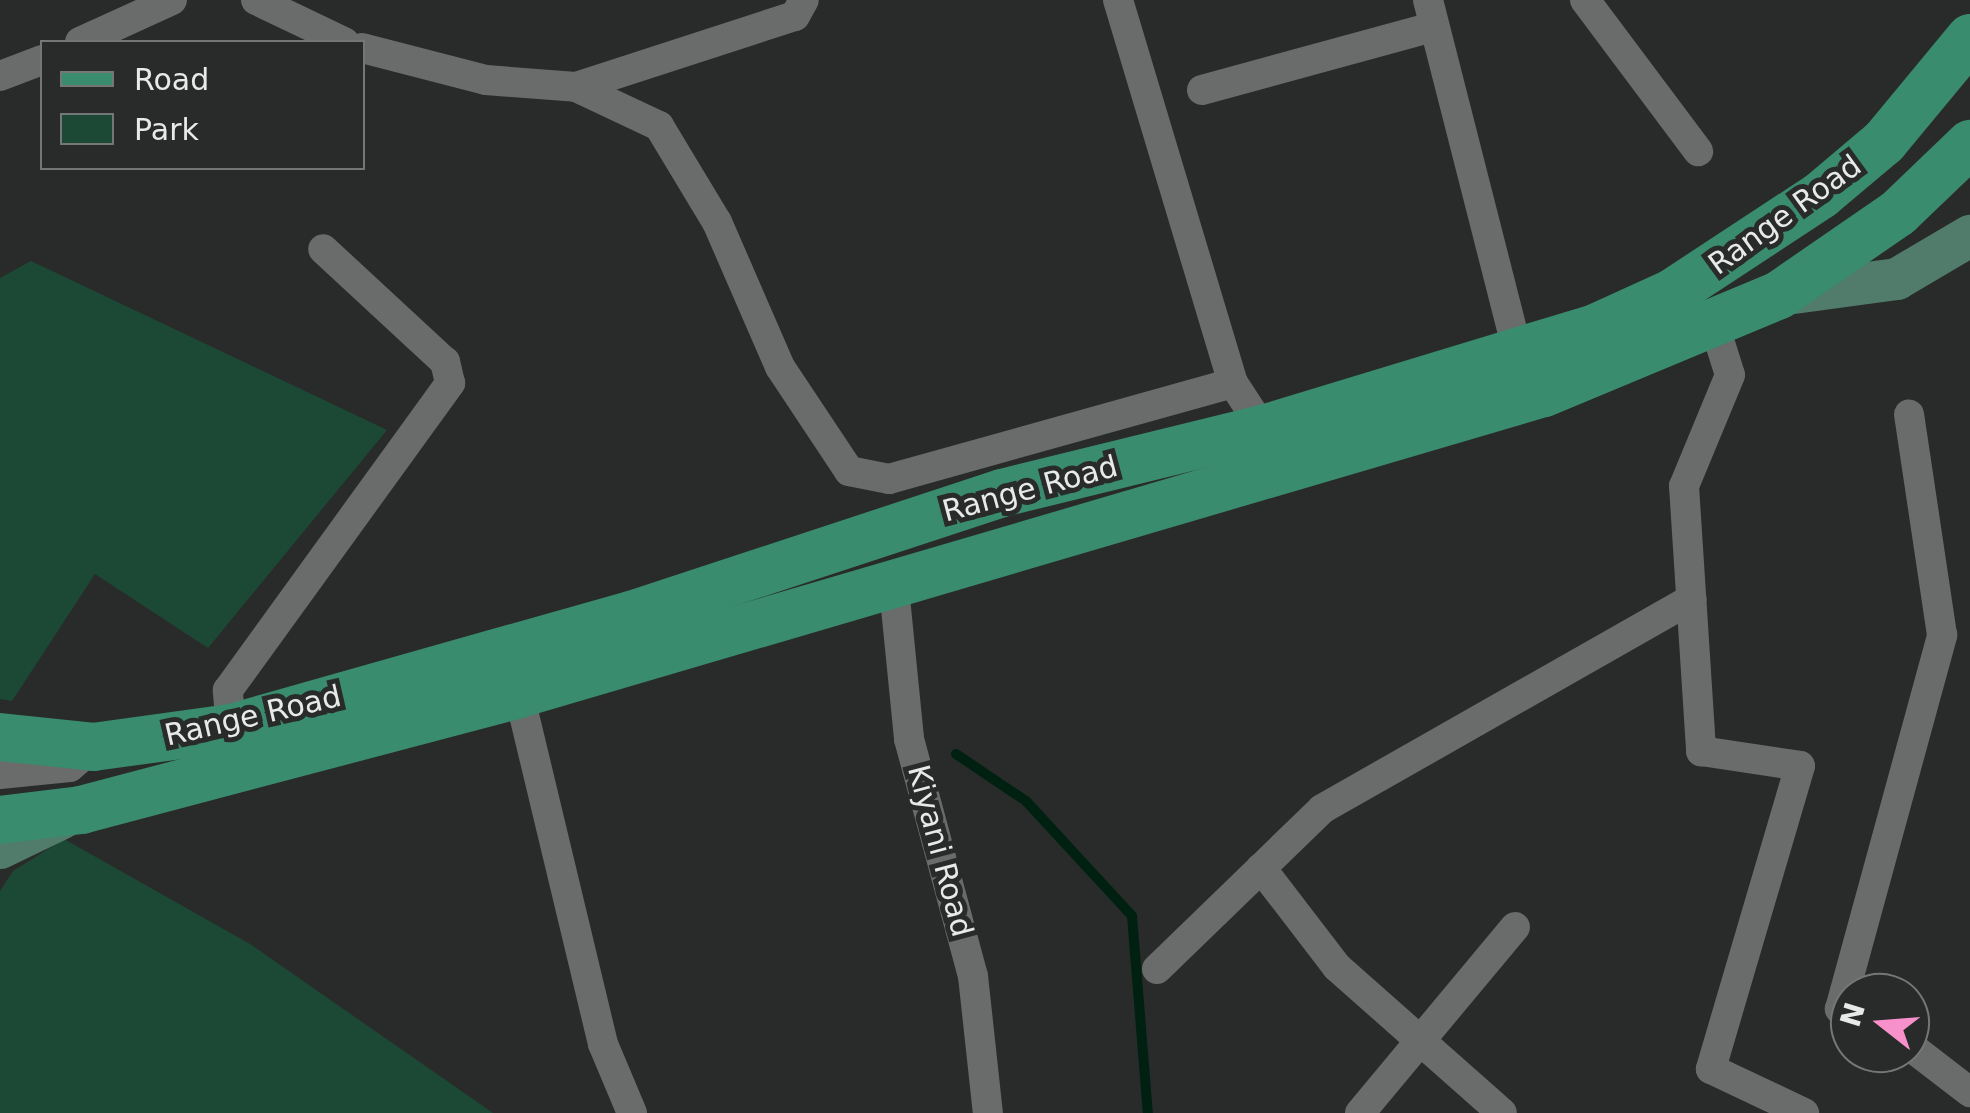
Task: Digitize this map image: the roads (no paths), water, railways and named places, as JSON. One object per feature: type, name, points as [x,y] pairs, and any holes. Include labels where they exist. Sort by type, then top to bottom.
[{"type":"main road","name":"Range Road","points":[[0,737],[93,748],[231,728],[631,616],[1002,492],[1263,429],[1518,353],[1672,294],[1774,229],[1884,142],[1970,38]]},
{"type":"main road","points":[[0,820],[81,810],[519,694],[894,588],[1544,393],[1779,294],[1898,213],[1970,144]]},
{"type":"main road","points":[[1779,294],[1897,279],[1970,236]]},
{"type":"main road","points":[[0,848],[81,810]]},
{"type":"street","points":[[84,40],[172,0]]},
{"type":"street","points":[[256,0],[326,23]]},
{"type":"street","points":[[365,49],[486,80],[576,86],[796,16],[804,0]]},
{"type":"street","points":[[1118,0],[1234,383],[1263,429]]},
{"type":"street","points":[[1586,0],[1698,151]]},
{"type":"street","points":[[1202,90],[1431,13],[1518,353]]},
{"type":"street","points":[[0,76],[40,61]]},
{"type":"street","points":[[576,86],[660,126],[717,222],[780,367],[849,471],[889,479],[1234,383]]},
{"type":"street","points":[[231,728],[228,690],[450,383],[445,362],[323,249]]},
{"type":"street","points":[[1714,324],[1730,374],[1684,486],[1701,750],[1800,766],[1712,1069],[1804,1113]]},
{"type":"street","points":[[1851,973],[1956,639],[1909,414]]},
{"type":"street","name":"Kiyani Road","points":[[894,588],[910,739],[974,976],[988,1113]]},
{"type":"street","points":[[1157,968],[1322,809],[1396,760],[1691,598]]},
{"type":"street","points":[[519,694],[603,1044],[632,1113]]},
{"type":"street","points":[[0,774],[70,766],[93,748]]},
{"type":"street","points":[[1261,868],[1337,966],[1502,1113]]},
{"type":"street","points":[[1360,1113],[1515,927]]},
{"type":"street","points":[[1930,1061],[1970,1092]]},
{"type":"street","points":[[1963,1113],[1970,1102]]},
{"type":"waterway","points":[[956,754],[1026,801],[1132,916],[1148,1113]]}]
